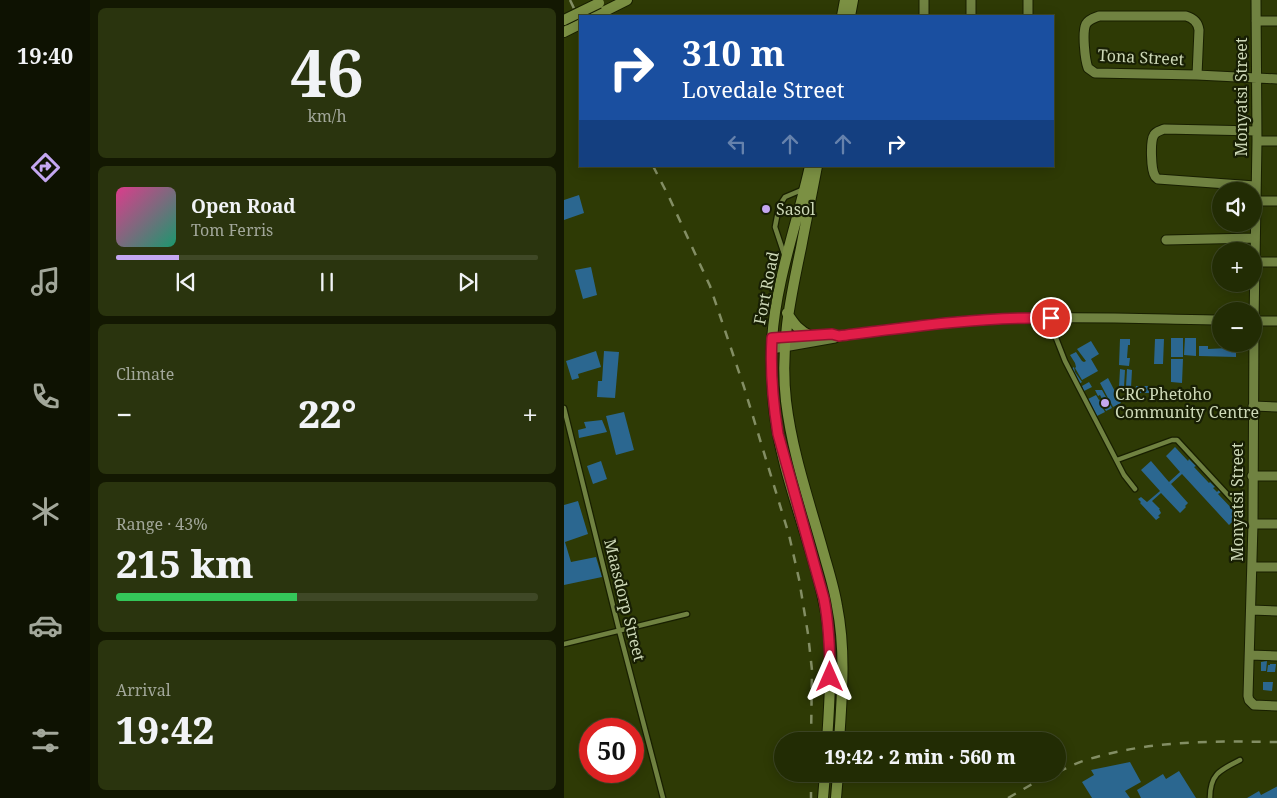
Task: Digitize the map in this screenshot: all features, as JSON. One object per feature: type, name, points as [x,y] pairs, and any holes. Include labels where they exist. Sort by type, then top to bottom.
[{"type":"main road","points":[[564,20],[626,0]]},
{"type":"main road","points":[[842,15],[845,0]]},
{"type":"main road","points":[[850,15],[853,0]]},
{"type":"main road","points":[[564,32],[579,24]]},
{"type":"main road","name":"Fort Road","points":[[810,167],[777,300],[771,344],[774,408],[778,434],[824,599],[827,619],[830,666],[827,732]]},
{"type":"main road","name":"Fort Road","points":[[818,167],[787,313],[784,343],[785,391],[796,457],[837,604],[843,667],[839,732]]},
{"type":"main road","points":[[787,313],[798,329],[811,336]]},
{"type":"main road","points":[[830,666],[843,667]]},
{"type":"main road","points":[[823,798],[824,782]]},
{"type":"main road","points":[[836,798],[837,782]]},
{"type":"street","points":[[924,0],[924,15]]},
{"type":"street","points":[[971,15],[972,0]]},
{"type":"street","points":[[1028,0],[1028,15]]},
{"type":"street","name":"Monyatsi Street","points":[[1255,182],[1256,0]]},
{"type":"street","name":"Tona Street","points":[[1197,75],[1199,25],[1191,17],[1099,16],[1086,23],[1084,29],[1088,68],[1101,74],[1197,75],[1277,79]]},
{"type":"street","points":[[1256,21],[1277,21]]},
{"type":"street","points":[[1212,183],[1158,179],[1153,170],[1151,141],[1153,136],[1157,132],[1164,130],[1256,131]]},
{"type":"street","points":[[1256,141],[1277,141]]},
{"type":"street","points":[[1262,201],[1277,201]]},
{"type":"street","name":"Monyatsi Street","points":[[1255,232],[1255,242]]},
{"type":"street","points":[[1166,240],[1255,238]]},
{"type":"street","points":[[1262,262],[1277,262]]},
{"type":"street","points":[[784,343],[811,336],[832,334],[839,336],[951,322],[1002,319],[1212,320]]},
{"type":"street","points":[[1262,320],[1277,321]]},
{"type":"street","points":[[771,344],[833,340],[839,336]]},
{"type":"street","name":"Monyatsi Street","points":[[1253,352],[1253,524],[1248,696],[1252,703],[1277,706]]},
{"type":"street","points":[[1253,406],[1277,407]]},
{"type":"street","points":[[1252,476],[1277,476]]},
{"type":"street","points":[[1253,524],[1277,524]]},
{"type":"street","points":[[1252,567],[1277,567]]},
{"type":"street","points":[[1250,610],[1277,610]]},
{"type":"street","points":[[1250,655],[1277,656]]},
{"type":"lane","points":[[786,261],[775,227],[779,206],[785,197],[804,189]]},
{"type":"lane","points":[[1051,318],[1054,333],[1065,361],[1128,481],[1135,489]]},
{"type":"lane","name":"Maasdorp Street","points":[[564,408],[663,798]]},
{"type":"lane","points":[[1117,460],[1172,440],[1177,440],[1239,507],[1240,514]]},
{"type":"lane","points":[[564,644],[687,614]]},
{"type":"lane","points":[[1210,798],[1210,787],[1215,777],[1225,768],[1240,760]]},
{"type":"building","points":[[579,195],[584,213],[564,220],[564,200]]},
{"type":"building","points":[[591,267],[597,295],[583,299],[575,270]]},
{"type":"building","points":[[1171,338],[1183,338],[1183,357],[1171,357]]},
{"type":"building","points":[[1185,338],[1196,338],[1196,356],[1184,355]]},
{"type":"building","points":[[1120,339],[1130,339],[1127,358],[1130,358],[1129,366],[1119,365]]},
{"type":"building","points":[[1155,339],[1164,339],[1163,364],[1154,364]]},
{"type":"building","points":[[1091,341],[1099,354],[1091,359],[1098,371],[1082,380],[1070,355],[1076,352],[1082,361],[1086,361],[1077,349]]},
{"type":"building","points":[[1199,346],[1208,346],[1208,349],[1212,349],[1212,352],[1236,352],[1236,357],[1199,356]]},
{"type":"building","points":[[596,351],[601,367],[578,374],[579,378],[572,380],[566,361]]},
{"type":"building","points":[[604,351],[619,352],[615,398],[597,397],[598,381],[602,381]]},
{"type":"building","points":[[1171,359],[1183,359],[1182,383],[1171,382]]},
{"type":"building","points":[[1074,367],[1082,382],[1079,384],[1071,369]]},
{"type":"building","points":[[1120,369],[1125,370],[1124,387],[1119,387]]},
{"type":"building","points":[[1127,369],[1132,370],[1131,388],[1126,387]]},
{"type":"building","points":[[1108,378],[1121,403],[1113,407],[1111,403],[1112,408],[1106,411],[1103,406],[1105,412],[1097,416],[1088,399],[1096,395],[1099,400],[1102,399],[1095,390],[1102,390],[1108,398],[1100,383]]},
{"type":"building","points":[[1089,382],[1092,387],[1084,391],[1082,386]]},
{"type":"building","points":[[1136,386],[1152,386],[1152,393],[1135,393]]},
{"type":"building","points":[[624,412],[634,450],[616,455],[606,416]]},
{"type":"building","points":[[602,420],[607,432],[579,438],[578,430],[586,428],[584,422]]},
{"type":"building","points":[[1175,447],[1188,461],[1189,459],[1196,466],[1194,467],[1215,487],[1213,488],[1217,492],[1219,490],[1221,492],[1218,494],[1237,514],[1229,525],[1182,474],[1171,484],[1188,503],[1180,513],[1161,493],[1152,501],[1160,509],[1161,513],[1158,516],[1160,517],[1156,520],[1140,503],[1138,499],[1141,497],[1147,502],[1160,491],[1141,470],[1151,461],[1169,482],[1180,472],[1166,456]]},
{"type":"building","points":[[601,461],[607,479],[593,484],[587,466]]},
{"type":"building","points":[[578,501],[588,534],[565,542],[571,562],[596,557],[602,577],[564,585],[564,505]]},
{"type":"building","points":[[1267,661],[1266,671],[1261,671],[1261,662]]},
{"type":"building","points":[[1276,664],[1275,672],[1267,672],[1268,665]]},
{"type":"building","points":[[1263,682],[1273,682],[1272,691],[1263,690]]},
{"type":"building","points":[[1130,762],[1141,782],[1125,791],[1130,798],[1092,798],[1082,782],[1094,775],[1091,770]]},
{"type":"building","points":[[1179,771],[1196,798],[1141,798],[1137,790],[1163,774],[1166,779]]},
{"type":"building","points":[[1278,786],[1278,798],[1247,798],[1259,791],[1261,795]]},
{"type":"railway","points":[[570,0],[579,19]]},
{"type":"railway","points":[[654,167],[710,286],[744,387],[789,535],[799,579],[808,634],[812,670],[811,732]]},
{"type":"railway","points":[[1066,768],[1082,761],[1110,753],[1157,745],[1205,742],[1278,742]]},
{"type":"railway","points":[[811,782],[811,798]]},
{"type":"railway","points":[[1008,798],[1036,782]]},
{"type":"place","name":"Sasol","points":[[766,209]]},
{"type":"place","name":"CRC Phetoho Community Centre","points":[[1105,403]]},
{"type":"route","points":[[830,677],[829,640],[824,599],[778,434],[774,408],[772,338],[832,334],[839,336],[951,322],[1051,318]]}]
